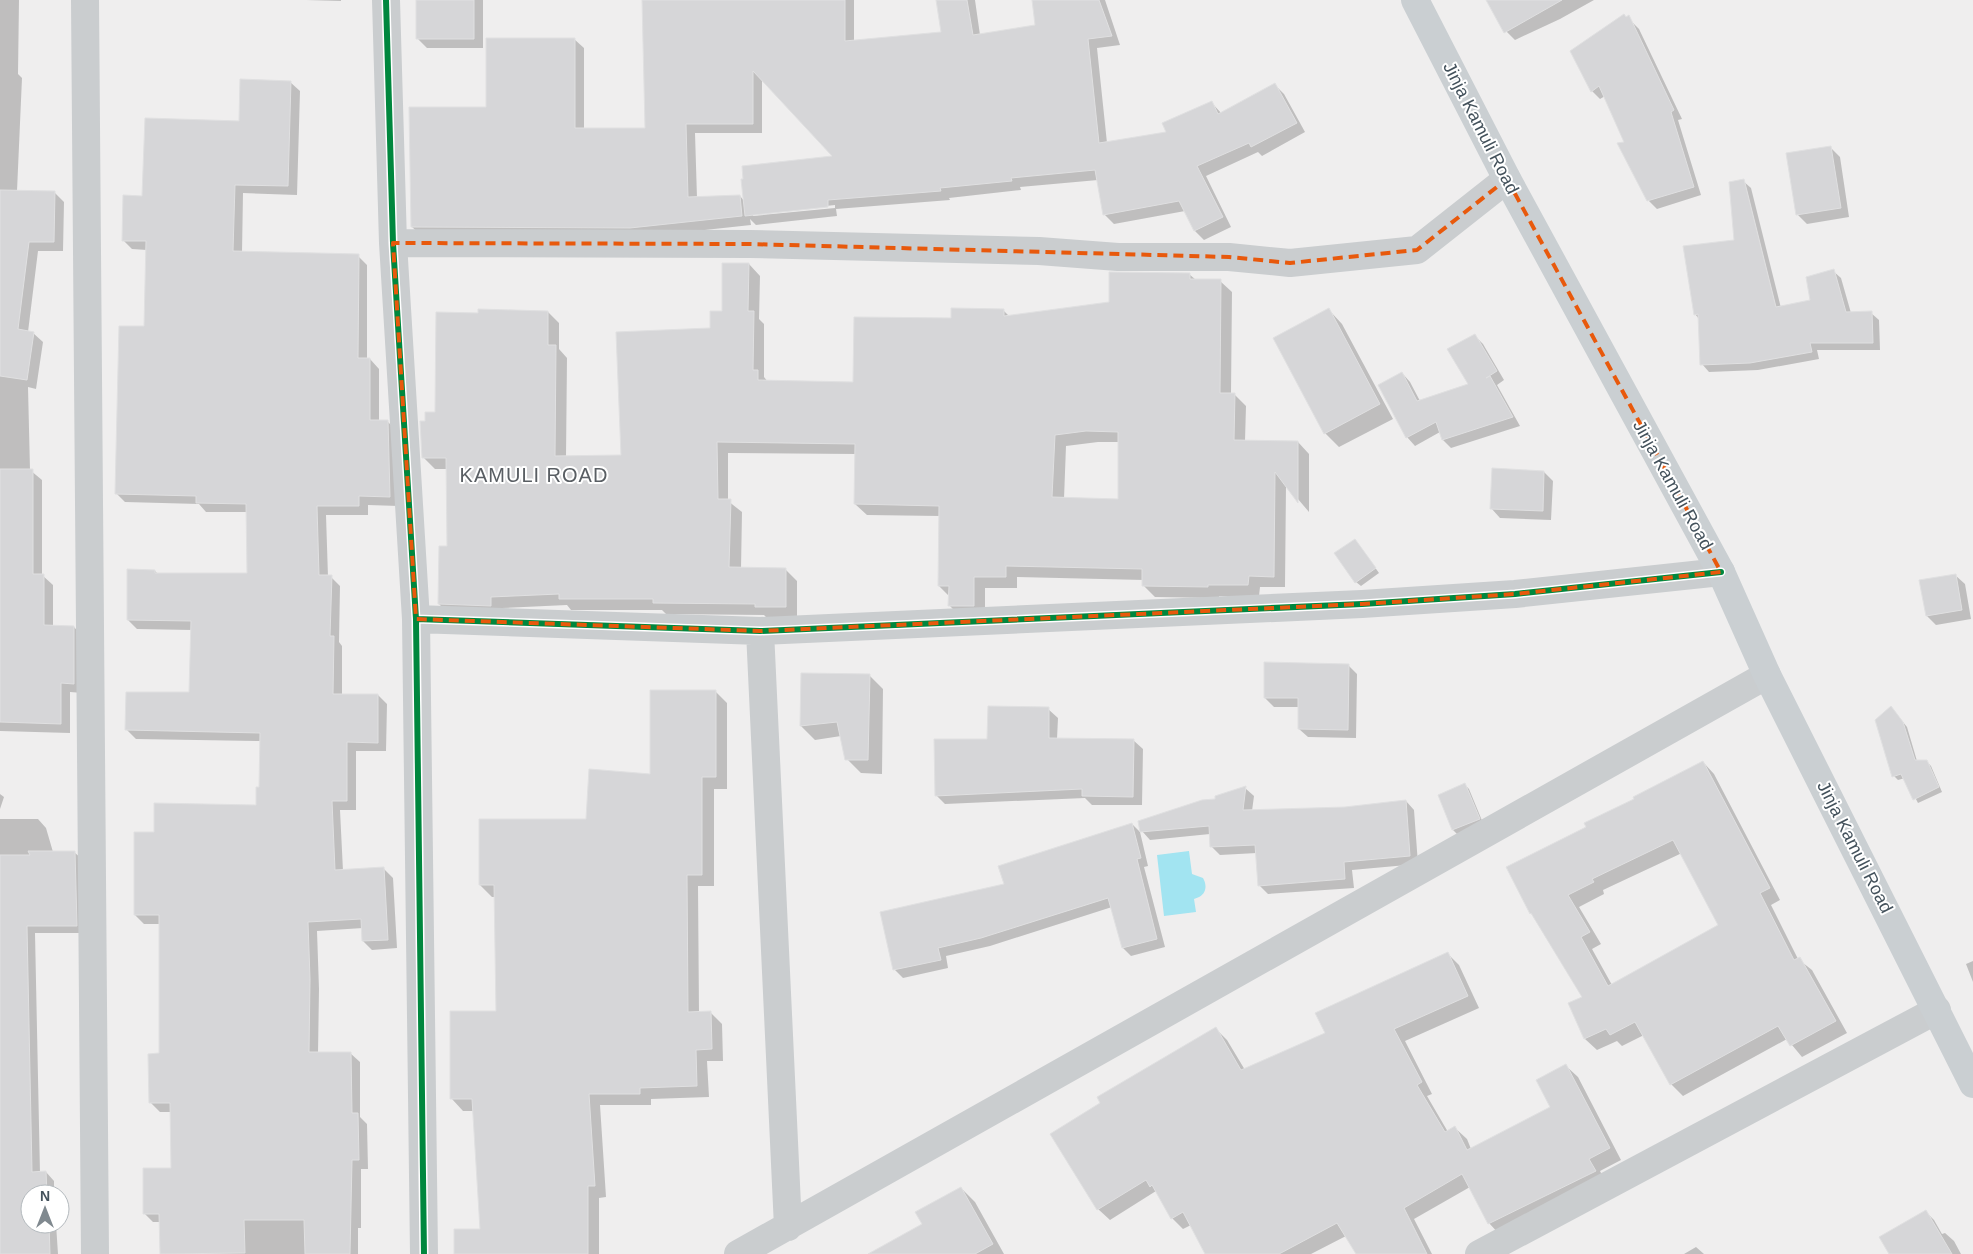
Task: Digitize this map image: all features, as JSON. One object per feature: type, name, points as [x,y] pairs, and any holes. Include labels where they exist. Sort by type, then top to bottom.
[{"type":"main road","name":"Jinja Kamuli Road","points":[[1417,1],[1507,179],[1721,572],[1768,675],[1973,1084]]},
{"type":"street","points":[[85,0],[96,1254]]},
{"type":"street","points":[[386,0],[393,243],[416,619],[424,1254]]},
{"type":"street","points":[[393,243],[750,244],[1039,251],[1118,257],[1229,257],[1290,263],[1417,250],[1507,179]]},
{"type":"street","points":[[416,619],[760,631],[1362,604],[1515,594],[1721,572]]},
{"type":"street","points":[[760,631],[788,1227]]},
{"type":"street","points":[[738,1254],[1768,675]]},
{"type":"street","points":[[1479,1254],[1937,1010]]},
{"type":"highlighted area","points":[[1507,179],[1721,572],[1515,594],[1362,604],[760,631],[416,619],[393,243],[750,244],[1229,257],[1290,263],[1417,250]]},
{"type":"water","points":[[1189,851],[1192,874],[1203,878],[1205,891],[1201,896],[1194,899],[1196,912],[1164,916],[1157,855]]},
{"type":"building","points":[[416,0],[474,0],[474,39],[416,39]]},
{"type":"building","points":[[642,0],[845,0],[845,41],[941,32],[936,0],[967,0],[973,35],[1035,25],[1032,0],[1099,0],[1112,36],[1088,39],[1099,143],[1166,132],[1162,123],[1212,101],[1218,114],[1275,83],[1297,123],[1251,147],[1249,143],[1197,166],[1223,217],[1194,231],[1179,201],[1103,215],[1095,170],[1011,178],[1012,181],[940,188],[941,191],[828,200],[828,207],[745,216],[741,179],[743,179],[742,166],[832,156],[753,71],[753,124],[686,124],[688,197],[740,195],[742,216],[630,228],[411,227],[409,107],[486,107],[486,38],[575,38],[575,128],[645,128]]},
{"type":"building","points":[[1486,0],[1562,0],[1504,33]]},
{"type":"building","points":[[1624,14],[1626,17],[1629,15],[1674,110],[1671,112],[1694,187],[1647,201],[1617,143],[1624,142],[1599,86],[1591,92],[1570,51]]},
{"type":"building","points":[[240,79],[291,81],[288,186],[235,185],[233,251],[359,254],[358,358],[370,358],[370,420],[388,420],[390,497],[359,496],[359,506],[317,506],[319,575],[332,575],[330,636],[334,636],[333,694],[378,694],[378,743],[347,742],[347,801],[332,801],[335,870],[384,867],[388,940],[362,941],[361,919],[308,922],[310,979],[309,1052],[351,1052],[352,1113],[358,1113],[359,1160],[352,1160],[350,1254],[305,1254],[304,1220],[244,1220],[245,1253],[160,1254],[159,1214],[143,1214],[143,1168],[171,1168],[170,1103],[149,1103],[148,1054],[159,1053],[159,915],[134,915],[134,832],[154,832],[154,803],[256,805],[256,787],[259,787],[260,733],[125,730],[126,692],[189,692],[191,621],[127,620],[127,569],[155,570],[155,573],[247,573],[246,504],[196,503],[196,496],[115,494],[119,326],[144,326],[146,241],[122,241],[123,195],[142,196],[145,118],[239,121]]},
{"type":"building","points":[[1831,146],[1841,208],[1796,215],[1786,153]]},
{"type":"building","points":[[1744,179],[1776,307],[1810,300],[1806,277],[1834,269],[1846,312],[1872,311],[1873,343],[1810,343],[1812,352],[1750,363],[1700,365],[1698,314],[1694,315],[1683,246],[1734,240],[1729,182]]},
{"type":"building","points":[[0,190],[55,191],[54,242],[29,242],[18,329],[34,332],[27,380],[0,376]]},
{"type":"building","points":[[722,263],[749,263],[748,311],[754,311],[753,370],[758,370],[758,380],[853,382],[854,317],[951,318],[951,308],[1004,309],[1004,316],[1109,302],[1109,272],[1190,273],[1190,279],[1221,279],[1220,393],[1235,393],[1234,440],[1298,441],[1298,503],[1275,472],[1274,577],[1249,576],[1248,585],[1208,585],[1208,587],[1142,586],[1142,569],[1006,566],[1006,577],[974,577],[974,606],[948,606],[949,586],[938,586],[939,506],[854,504],[855,444],[717,442],[718,499],[731,499],[729,567],[786,568],[786,607],[755,607],[755,604],[653,603],[653,599],[559,599],[559,594],[491,597],[491,606],[438,604],[439,546],[447,546],[446,458],[422,458],[420,421],[425,421],[425,412],[435,412],[436,312],[478,313],[478,309],[548,311],[548,345],[556,345],[555,456],[621,455],[616,332],[710,328],[710,311],[722,311]],"holes":[[[1086,431],[1118,432],[1118,499],[1052,497],[1055,435]]]},
{"type":"building","points":[[1329,308],[1380,404],[1324,434],[1273,338]]},
{"type":"building","points":[[1475,334],[1497,371],[1486,378],[1490,376],[1513,417],[1442,440],[1436,422],[1406,438],[1378,385],[1402,372],[1417,401],[1468,384],[1447,349]]},
{"type":"building","points":[[1492,468],[1544,471],[1543,511],[1490,509]]},
{"type":"building","points":[[0,469],[33,469],[33,574],[44,574],[44,625],[74,626],[74,684],[61,683],[61,724],[0,722]]},
{"type":"building","points":[[1355,539],[1376,568],[1355,583],[1334,553]]},
{"type":"building","points":[[1956,574],[1962,610],[1926,616],[1919,580]]},
{"type":"building","points":[[1264,662],[1349,664],[1348,730],[1298,729],[1298,698],[1264,698]]},
{"type":"building","points":[[801,673],[870,674],[868,760],[845,760],[837,722],[800,726]]},
{"type":"building","points":[[650,690],[716,690],[716,777],[702,777],[702,875],[687,875],[688,1012],[711,1011],[712,1049],[696,1050],[697,1086],[640,1088],[640,1094],[589,1094],[595,1186],[588,1186],[588,1254],[454,1254],[454,1229],[480,1229],[472,1099],[450,1099],[450,1011],[496,1011],[494,885],[479,885],[479,819],[586,819],[589,769],[650,774]]},
{"type":"building","points":[[988,706],[1049,707],[1049,738],[1134,739],[1133,797],[1082,796],[1082,789],[935,796],[934,739],[987,739]]},
{"type":"building","points":[[1891,706],[1903,722],[1915,760],[1927,760],[1939,787],[1913,800],[1901,774],[1892,777],[1875,720]]},
{"type":"building","points":[[1703,761],[1770,888],[1760,893],[1794,960],[1800,957],[1836,1021],[1790,1046],[1778,1026],[1670,1085],[1635,1022],[1610,1035],[1606,1029],[1584,1039],[1568,1003],[1582,997],[1530,914],[1506,867],[1586,827],[1584,823],[1634,799],[1633,797]],"holes":[[[1673,840],[1718,925],[1608,986],[1581,937],[1590,932],[1568,895],[1594,882],[1592,879]]]},
{"type":"building","points":[[1465,783],[1480,819],[1452,830],[1438,795]]},
{"type":"building","points":[[1246,786],[1243,810],[1345,807],[1406,800],[1410,856],[1344,862],[1345,879],[1258,886],[1255,845],[1210,847],[1209,826],[1140,832],[1138,821],[1202,800],[1215,799],[1215,796]]},
{"type":"building","points":[[1132,823],[1141,858],[1137,859],[1157,939],[1122,948],[1108,898],[981,938],[938,948],[941,960],[893,970],[880,912],[1004,884],[998,866]]},
{"type":"building","points":[[28,851],[75,851],[77,926],[27,926],[32,1172],[46,1171],[47,1184],[20,1184],[20,1234],[49,1234],[50,1254],[0,1254],[0,855],[30,855]]},
{"type":"building","points":[[1448,952],[1468,996],[1394,1029],[1422,1082],[1417,1085],[1445,1132],[1455,1126],[1467,1150],[1550,1107],[1536,1080],[1566,1064],[1610,1148],[1589,1159],[1596,1171],[1488,1224],[1462,1174],[1404,1208],[1427,1254],[1356,1254],[1337,1223],[1279,1254],[1205,1254],[1183,1212],[1171,1219],[1152,1185],[1150,1187],[1146,1180],[1097,1210],[1050,1134],[1100,1103],[1097,1097],[1216,1027],[1241,1070],[1325,1033],[1315,1013]]},
{"type":"building","points":[[961,1187],[993,1244],[975,1254],[868,1254],[922,1224],[915,1212]]},
{"type":"building","points":[[1926,1210],[1952,1254],[1889,1254],[1879,1237]]},
{"type":"cycle path","points":[[386,0],[393,243],[416,619],[424,1254]]},
{"type":"cycle path","points":[[416,619],[760,631],[1362,604],[1515,594],[1721,572]]},
{"type":"district","name":"KAMULI ROAD","points":[[534,475]]}]
